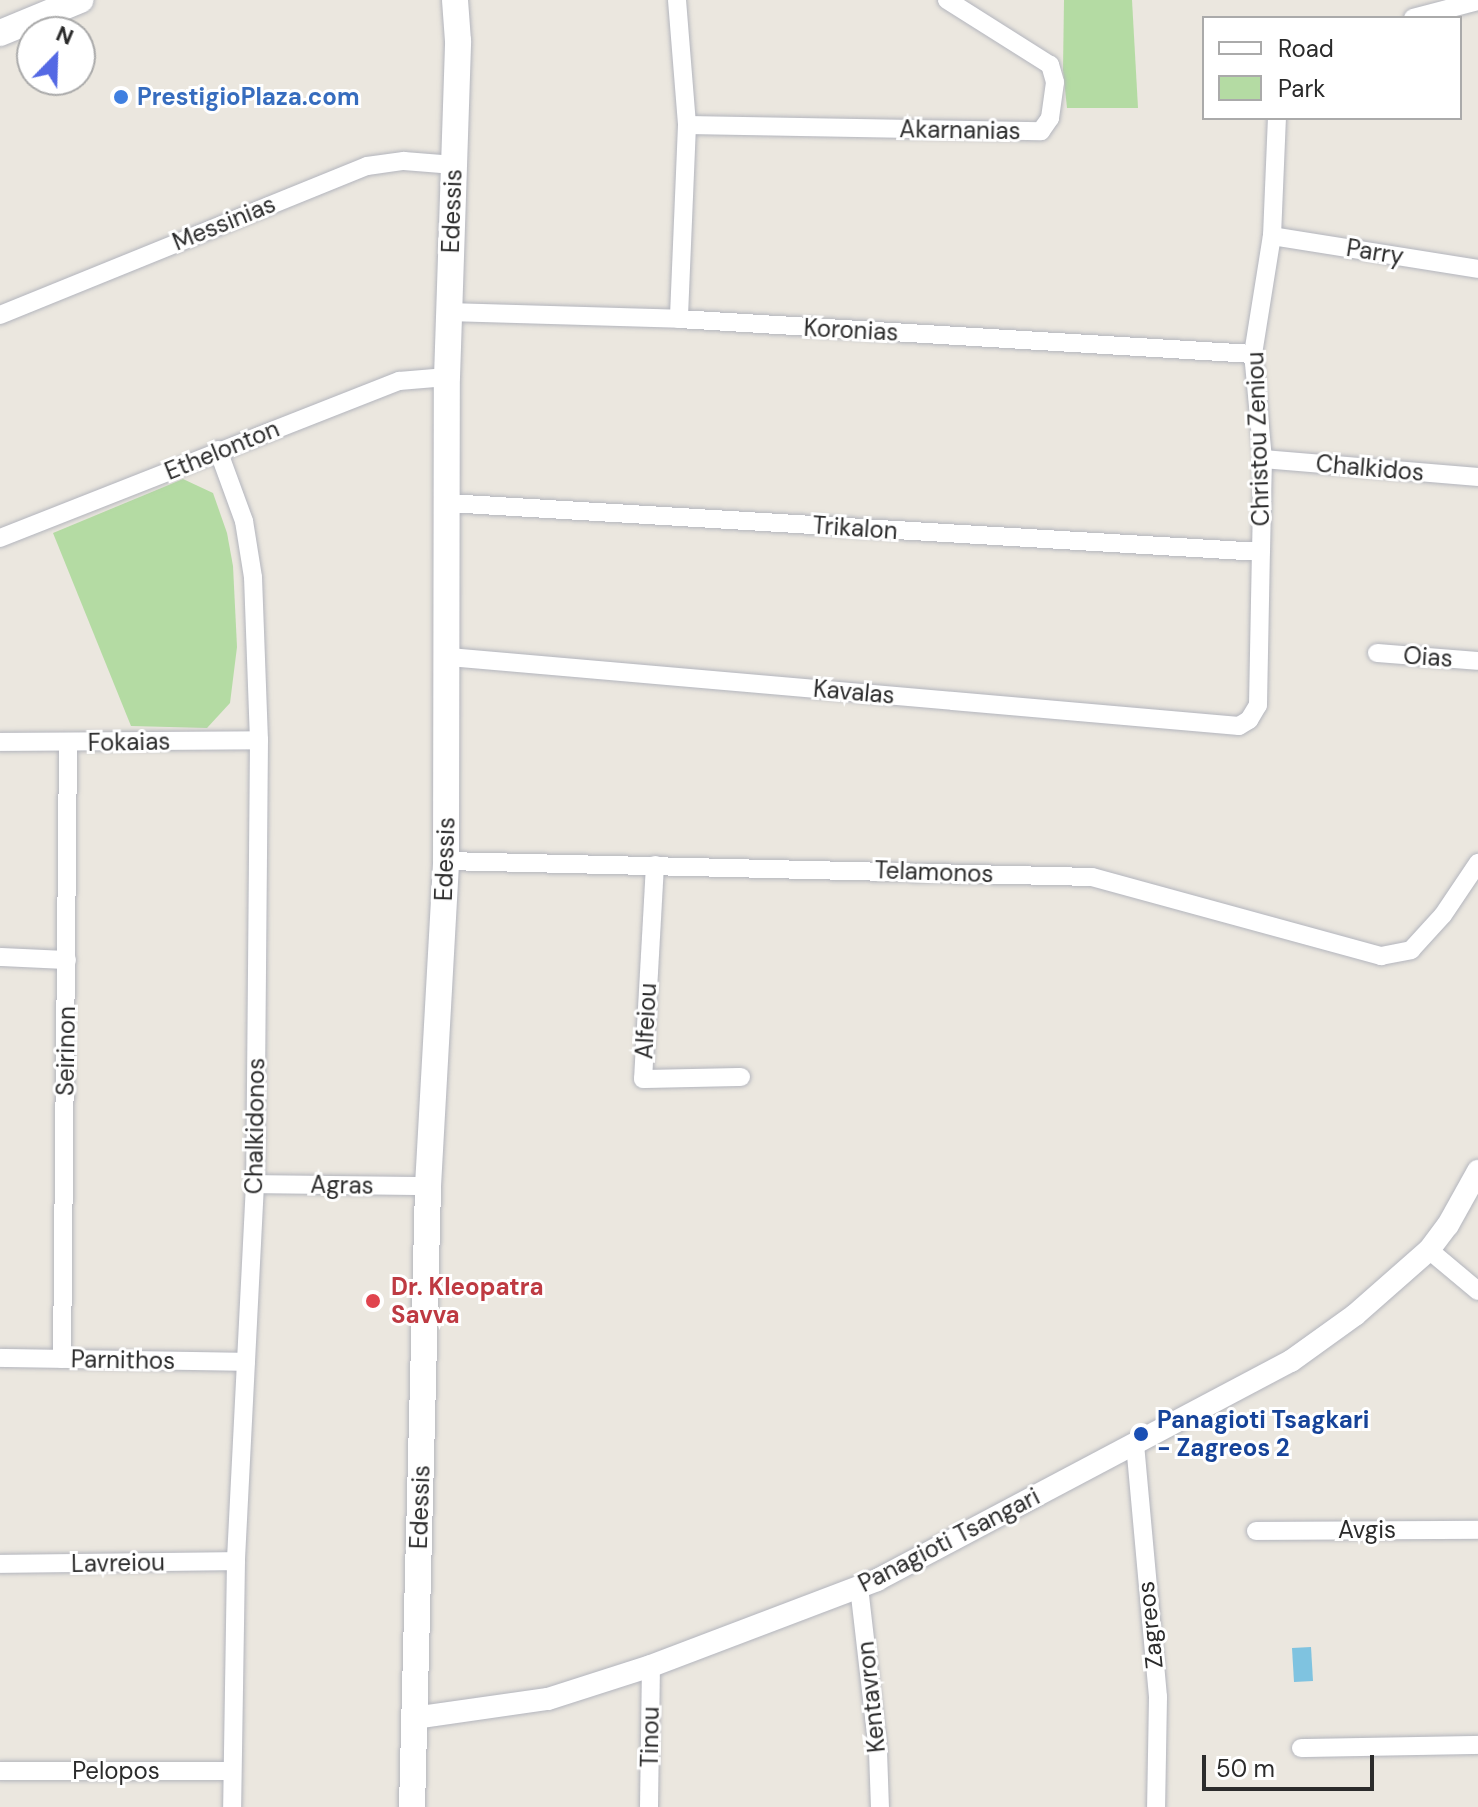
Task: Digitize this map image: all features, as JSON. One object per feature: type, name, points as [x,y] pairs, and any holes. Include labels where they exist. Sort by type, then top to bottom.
[{"type":"main road","points":[[0,17],[40,0]]},
{"type":"main road","points":[[0,33],[80,0]]},
{"type":"main road","name":"Edessis","points":[[414,1718],[428,1186],[446,861],[449,657],[447,377],[458,41],[455,0]]},
{"type":"main road","points":[[412,1807],[414,1718]]},
{"type":"street","points":[[677,0],[687,125],[679,319]]},
{"type":"street","name":"Akarnanias","points":[[687,125],[1041,131],[1050,118],[1055,82],[1050,65],[947,0]]},
{"type":"street","points":[[1421,16],[1478,1]]},
{"type":"street","name":"Christou Zeniou","points":[[1255,713],[1263,459],[1253,354],[1272,236],[1277,120]]},
{"type":"street","name":"Messinias","points":[[0,315],[367,166],[404,161],[454,165]]},
{"type":"street","name":"Parry","points":[[1272,236],[1478,269]]},
{"type":"street","name":"Koronias","points":[[448,312],[679,319],[1253,354]]},
{"type":"street","name":"Ethelonton","points":[[0,538],[399,381],[447,377]]},
{"type":"street","name":"Chalkidonos","points":[[218,450],[244,521],[253,577],[259,740],[255,1184],[236,1561],[232,1807]]},
{"type":"street","name":"Chalkidos","points":[[1263,459],[1478,477]]},
{"type":"street","name":"Trikalon","points":[[448,503],[1261,552]]},
{"type":"street","name":"Oias","points":[[1377,653],[1478,661]]},
{"type":"street","name":"Kavalas","points":[[449,657],[1239,726],[1255,713]]},
{"type":"street","name":"Fokaias","points":[[0,742],[259,740]]},
{"type":"street","name":"Seirinon","points":[[62,1359],[68,743]]},
{"type":"street","name":"Telamonos","points":[[446,861],[1092,877],[1381,956],[1411,950],[1443,915],[1478,863]]},
{"type":"street","name":"Alfeiou","points":[[655,865],[643,1079],[741,1077]]},
{"type":"street","points":[[0,957],[67,960]]},
{"type":"street","name":"Panagioti Tsangari","points":[[414,1718],[548,1699],[651,1666],[859,1587],[1291,1361],[1355,1315],[1429,1250],[1448,1225],[1478,1171]]},
{"type":"street","name":"Agras","points":[[255,1184],[428,1186]]},
{"type":"street","points":[[1429,1250],[1478,1291]]},
{"type":"street","name":"Parnithos","points":[[0,1358],[246,1362]]},
{"type":"street","name":"Zagreos","points":[[1135,1444],[1158,1697],[1156,1807]]},
{"type":"street","name":"Avgis","points":[[1256,1531],[1478,1530]]},
{"type":"street","name":"Lavreiou","points":[[0,1564],[236,1561]]},
{"type":"street","name":"Kentavron","points":[[859,1587],[878,1751],[880,1807]]},
{"type":"street","name":"Tinou","points":[[649,1807],[651,1666]]},
{"type":"street","points":[[1301,1748],[1478,1745]]},
{"type":"street","name":"Pelopos","points":[[0,1771],[232,1771]]},
{"type":"green space","points":[[1064,0],[1132,0],[1138,108],[1067,108],[1063,70]]},
{"type":"green space","points":[[183,479],[213,493],[227,533],[233,566],[237,647],[230,703],[207,728],[131,726],[53,533]]},
{"type":"water","points":[[1311,1647],[1313,1681],[1294,1682],[1292,1648]]},
{"type":"place","name":"PrestigioPlaza.com","points":[[121,97]]},
{"type":"place","name":"Dr. Kleopatra Savva","points":[[373,1301]]},
{"type":"place","name":"Panagioti Tsagkari - Zagreos 2","points":[[1141,1434]]}]
